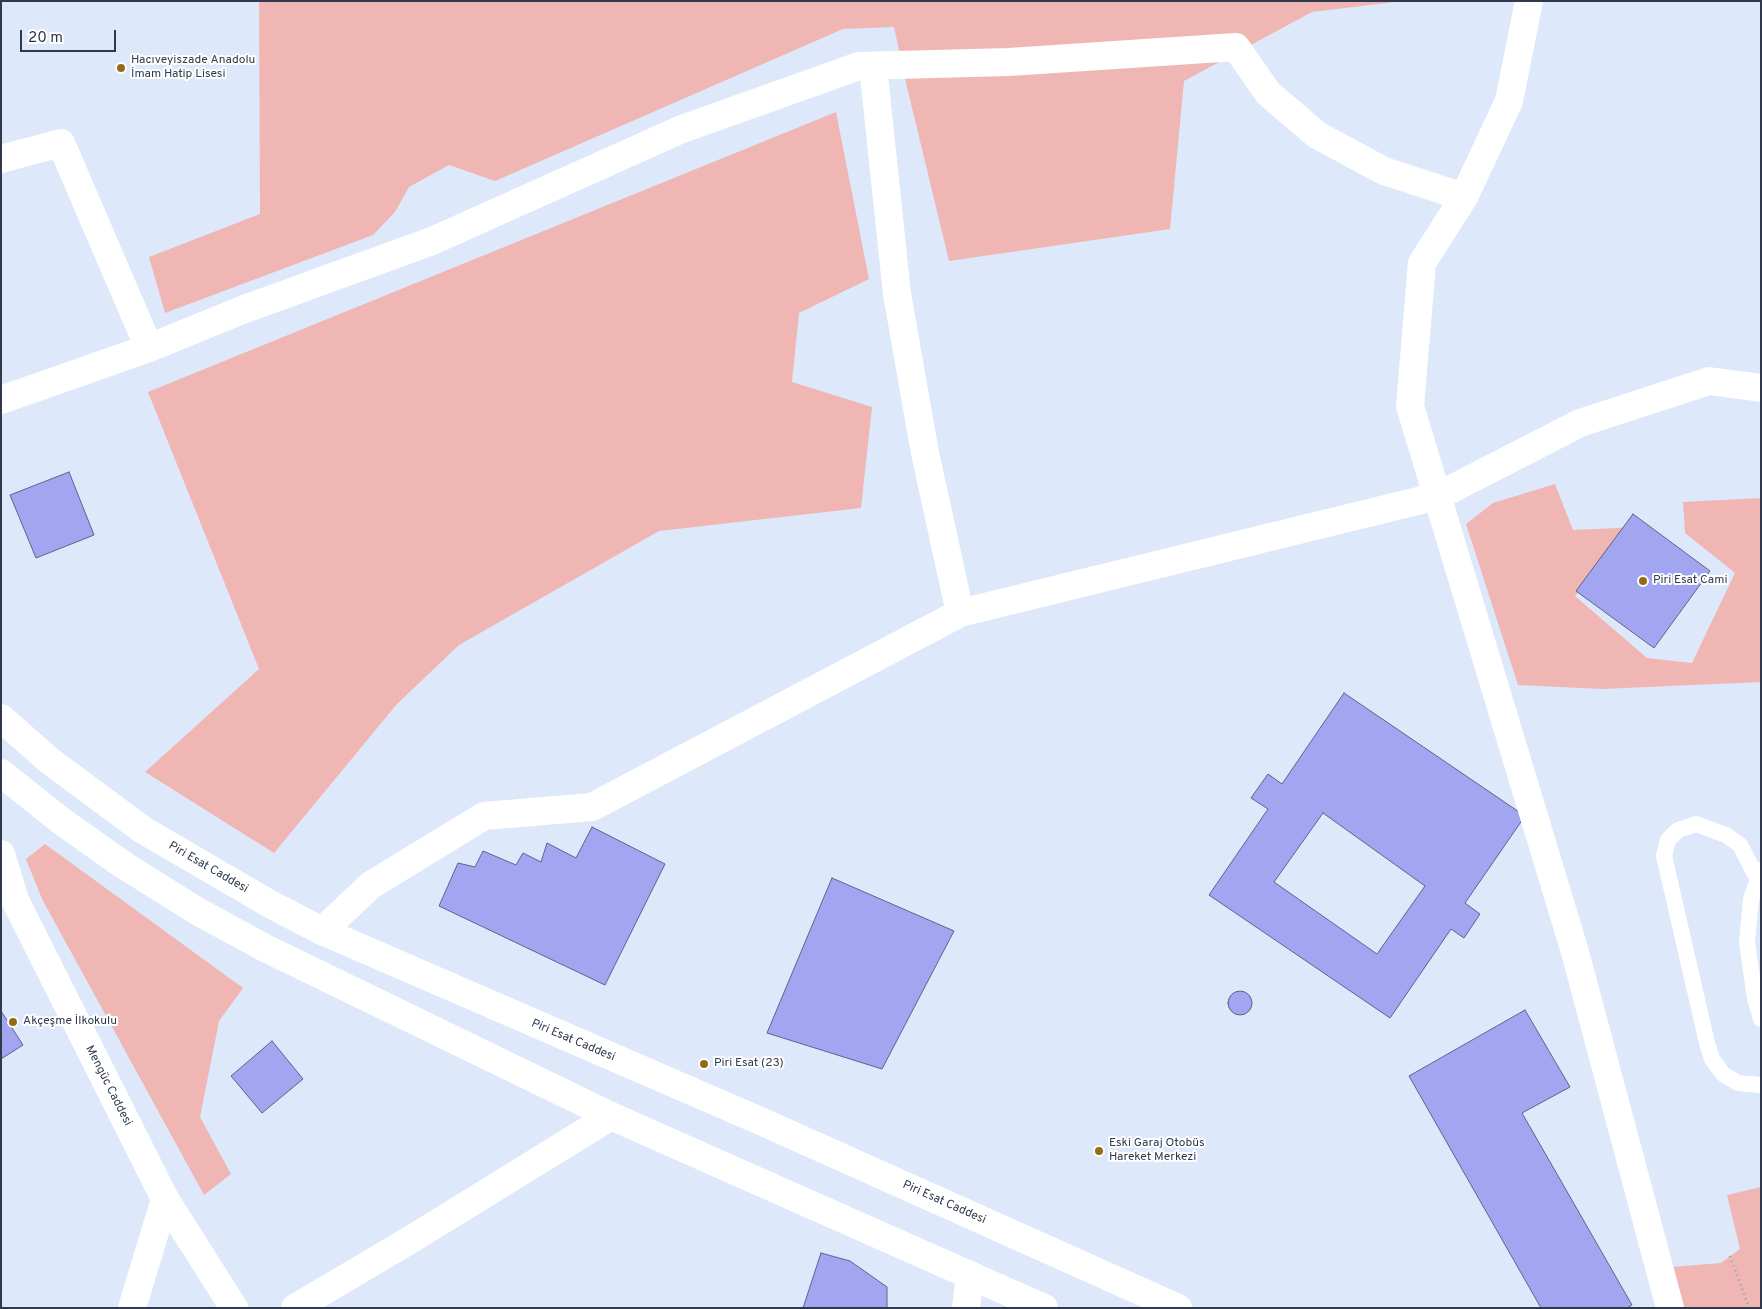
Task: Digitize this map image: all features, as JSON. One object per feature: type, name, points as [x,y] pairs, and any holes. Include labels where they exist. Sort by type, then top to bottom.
[{"type":"street","points":[[1528,1],[1509,101],[1464,197],[1422,263],[1410,406],[1575,952],[1670,1308]]},
{"type":"street","points":[[1,400],[149,348],[242,310],[432,241],[682,129],[859,66],[1009,62],[1236,47],[1268,93],[1317,135],[1384,171],[1464,197]]},
{"type":"street","points":[[873,66],[897,294],[925,454],[960,613]]},
{"type":"street","points":[[1,159],[61,143],[149,348]]},
{"type":"street","points":[[322,931],[371,885],[484,816],[592,807],[960,613],[1438,496],[1580,423],[1709,381],[1761,388]]},
{"type":"street","name":"Piri Esat Caddesi","points":[[1,718],[50,761],[143,830],[270,904],[322,931],[765,1124],[1178,1308]]},
{"type":"street","points":[[1,773],[76,831],[198,911],[339,986],[611,1116],[1044,1308]]},
{"type":"street","name":"Mengüc Caddesi","points":[[1,854],[15,900],[165,1198],[234,1308]]},
{"type":"street","points":[[295,1308],[410,1240],[611,1116]]},
{"type":"street","points":[[132,1308],[165,1198]]},
{"type":"street","points":[[966,1308],[970,1275]]},
{"type":"lane","points":[[1761,1019],[1755,999],[1747,942],[1748,916],[1759,874],[1740,845],[1726,835],[1696,824],[1678,830],[1668,840],[1664,856],[1712,1059],[1723,1074],[1738,1083],[1761,1085]]},
{"type":"path","points":[[1730,1256],[1749,1308]]},
{"type":"shaded area","points":[[259,1],[1403,1],[1312,12],[1184,81],[1170,229],[949,261],[894,27],[843,29],[495,181],[449,165],[409,187],[395,212],[373,235],[165,313],[149,257],[260,214]]},
{"type":"shaded area","points":[[836,112],[869,279],[799,313],[792,382],[872,407],[861,508],[659,531],[459,645],[397,704],[274,853],[145,772],[259,669],[148,392]]},
{"type":"shaded area","points":[[1555,484],[1573,530],[1638,527],[1575,596],[1647,658],[1692,663],[1735,573],[1685,533],[1683,502],[1761,498],[1761,682],[1602,689],[1518,685],[1466,524],[1493,503]]},
{"type":"shaded area","points":[[45,844],[243,988],[219,1021],[200,1117],[231,1174],[204,1195],[42,899],[26,859]]},
{"type":"shaded area","points":[[1761,1187],[1761,1308],[1683,1308],[1671,1267],[1721,1263],[1740,1249],[1727,1195]]},
{"type":"building","points":[[69,472],[94,535],[36,558],[10,495]]},
{"type":"building","name":"Piri Esat Cami","points":[[1633,514],[1710,571],[1654,648],[1576,591]]},
{"type":"building","points":[[1344,693],[1525,816],[1465,903],[1480,914],[1464,938],[1451,929],[1390,1018],[1209,895],[1268,809],[1251,798],[1268,774],[1282,784]],"holes":[[[1323,813],[1425,886],[1377,954],[1274,882]]]},
{"type":"building","points":[[592,827],[665,864],[605,985],[439,906],[458,863],[475,867],[483,851],[516,865],[523,853],[541,862],[547,843],[576,858]]},
{"type":"building","points":[[832,878],[954,931],[882,1069],[767,1033]]},
{"type":"building","points":[[1240,991],[1245,992],[1251,998],[1251,1008],[1245,1014],[1240,1015],[1235,1014],[1229,1008],[1228,1003],[1229,998],[1235,992]]},
{"type":"building","points":[[1525,1010],[1570,1087],[1522,1113],[1632,1305],[1627,1308],[1541,1308],[1409,1076]]},
{"type":"building","points":[[1,1011],[23,1045],[1,1059]]},
{"type":"building","points":[[272,1041],[303,1079],[262,1113],[231,1076]]},
{"type":"building","points":[[821,1253],[850,1261],[887,1287],[887,1308],[803,1308]]},
{"type":"place","name":"Hacıveyiszade Anadolu İmam Hatip Lisesi","points":[[121,68]]},
{"type":"place","name":"Piri Esat Cami","points":[[1643,581]]},
{"type":"place","name":"Akçeşme İlkokulu","points":[[13,1022]]},
{"type":"place","name":"Piri Esat (23)","points":[[704,1064]]},
{"type":"place","name":"Eski Garaj Otobüs Hareket Merkezi","points":[[1099,1151]]}]
